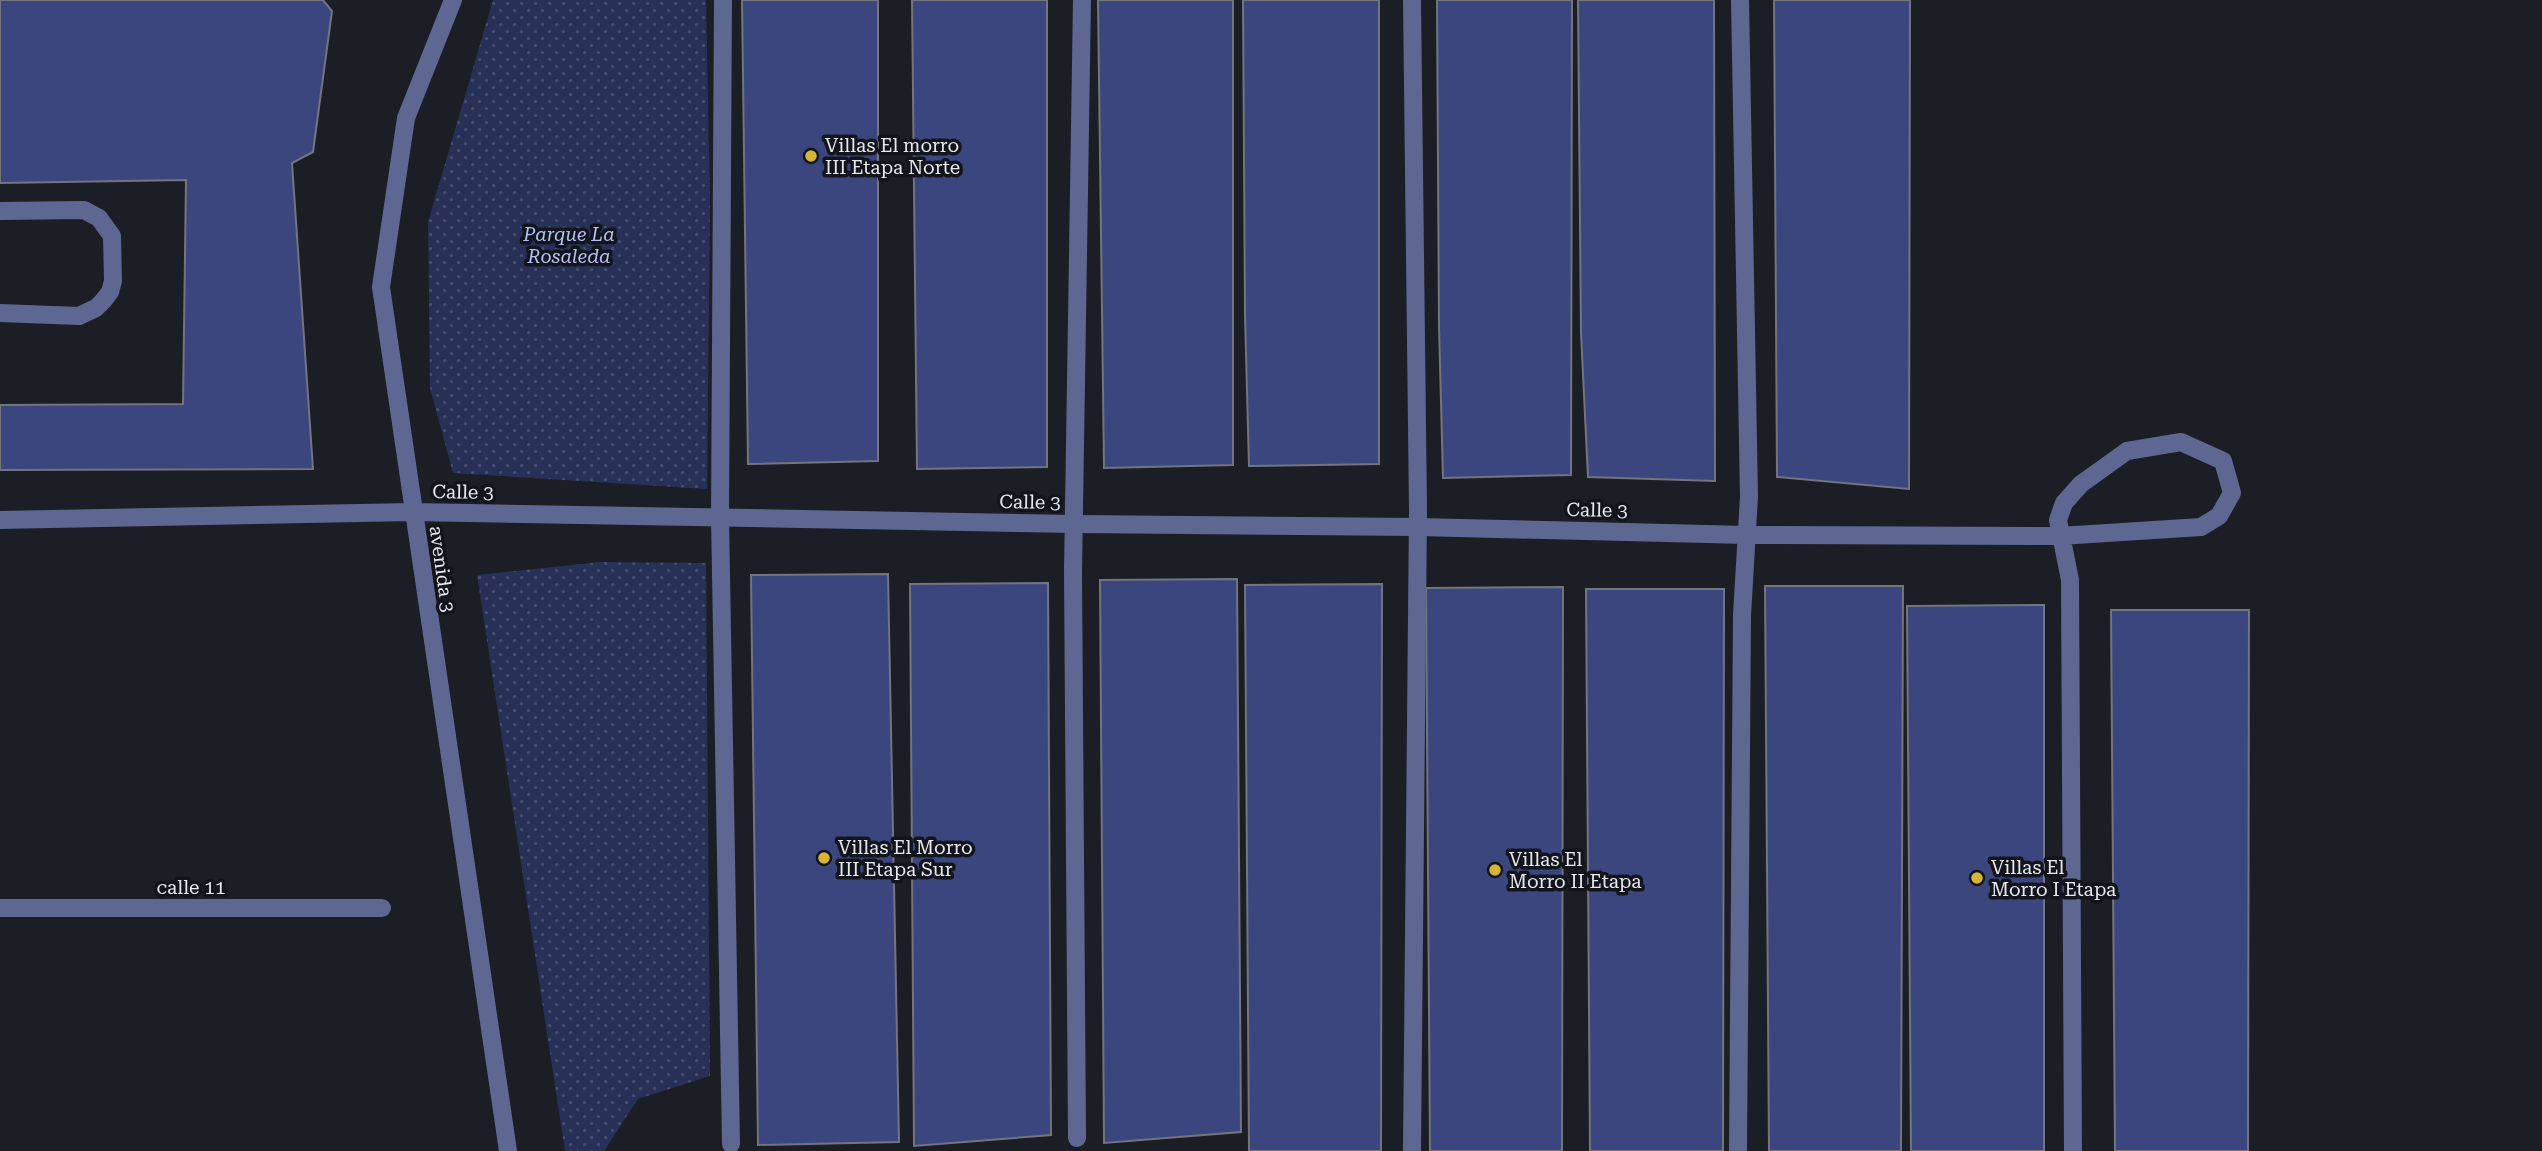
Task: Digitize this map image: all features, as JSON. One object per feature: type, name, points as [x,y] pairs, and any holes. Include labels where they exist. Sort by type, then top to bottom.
[{"type":"street","name":"avenida 3","points":[[453,0],[407,118],[381,287],[508,1151]]},
{"type":"street","points":[[723,0],[720,517],[730,1144]]},
{"type":"street","points":[[1077,1138],[1074,524],[1082,0]]},
{"type":"street","points":[[1412,0],[1418,527],[1412,1151]]},
{"type":"street","points":[[1738,1151],[1742,615],[1749,497],[1740,0]]},
{"type":"street","points":[[0,211],[84,210],[99,218],[112,236],[113,281],[110,292],[103,301],[96,308],[79,316],[0,313]]},
{"type":"street","points":[[2060,537],[2202,527],[2219,516],[2232,493],[2223,461],[2181,442],[2126,451],[2081,484],[2064,503],[2058,520],[2060,537],[2070,580],[2073,1151]]},
{"type":"street","name":"Calle 3","points":[[0,520],[412,512],[1074,524],[1418,527],[1747,535],[2060,537]]},
{"type":"street","name":"calle 11","points":[[0,908],[382,908]]},
{"type":"green space","name":"Parque La Rosaleda","points":[[493,0],[706,0],[710,202],[707,489],[453,473],[430,388],[428,222]]},
{"type":"green space","points":[[601,562],[706,563],[710,1076],[638,1099],[604,1151],[565,1151],[477,575]]},
{"type":"building","points":[[0,0],[323,0],[332,11],[313,152],[292,163],[313,469],[0,470],[0,405],[183,404],[186,180],[0,183]]},
{"type":"building","name":"Villas El morro III Etapa Norte","points":[[742,0],[878,0],[878,461],[748,464]]},
{"type":"building","points":[[912,0],[1047,0],[1047,467],[917,469]]},
{"type":"building","points":[[1098,0],[1233,0],[1233,465],[1104,468]]},
{"type":"building","points":[[1243,0],[1379,0],[1379,464],[1249,466]]},
{"type":"building","points":[[1437,0],[1572,0],[1571,475],[1443,478]]},
{"type":"building","points":[[1578,0],[1714,0],[1715,481],[1588,477],[1581,333]]},
{"type":"building","points":[[1774,0],[1910,0],[1909,489],[1777,477]]},
{"type":"building","name":"Villas El Morro III Etapa Sur","points":[[888,574],[899,1142],[758,1145],[751,575]]},
{"type":"building","points":[[1237,579],[1241,1132],[1104,1143],[1100,580]]},
{"type":"building","points":[[1048,583],[1051,1135],[914,1146],[910,584]]},
{"type":"building","points":[[1382,584],[1381,1151],[1249,1151],[1245,585]]},
{"type":"building","points":[[1765,586],[1903,586],[1901,1151],[1769,1151]]},
{"type":"building","name":"Villas El Morro II Etapa","points":[[1563,587],[1562,1151],[1430,1151],[1426,588]]},
{"type":"building","name":"Villas El Morro II Etapa","points":[[1586,589],[1724,589],[1723,1151],[1590,1151]]},
{"type":"building","name":"Villas El Morro I Etapa","points":[[2044,605],[2044,1151],[1911,1151],[1907,606]]},
{"type":"building","name":"Villas El Morro I Etapa","points":[[2111,610],[2249,610],[2248,1151],[2115,1151]]},
{"type":"place","name":"Villas El morro III Etapa Norte","points":[[811,156]]},
{"type":"place","name":"Villas El Morro III Etapa Sur","points":[[824,858]]},
{"type":"place","name":"Villas El Morro II Etapa","points":[[1495,870]]},
{"type":"place","name":"Villas El Morro I Etapa","points":[[1977,878]]}]
